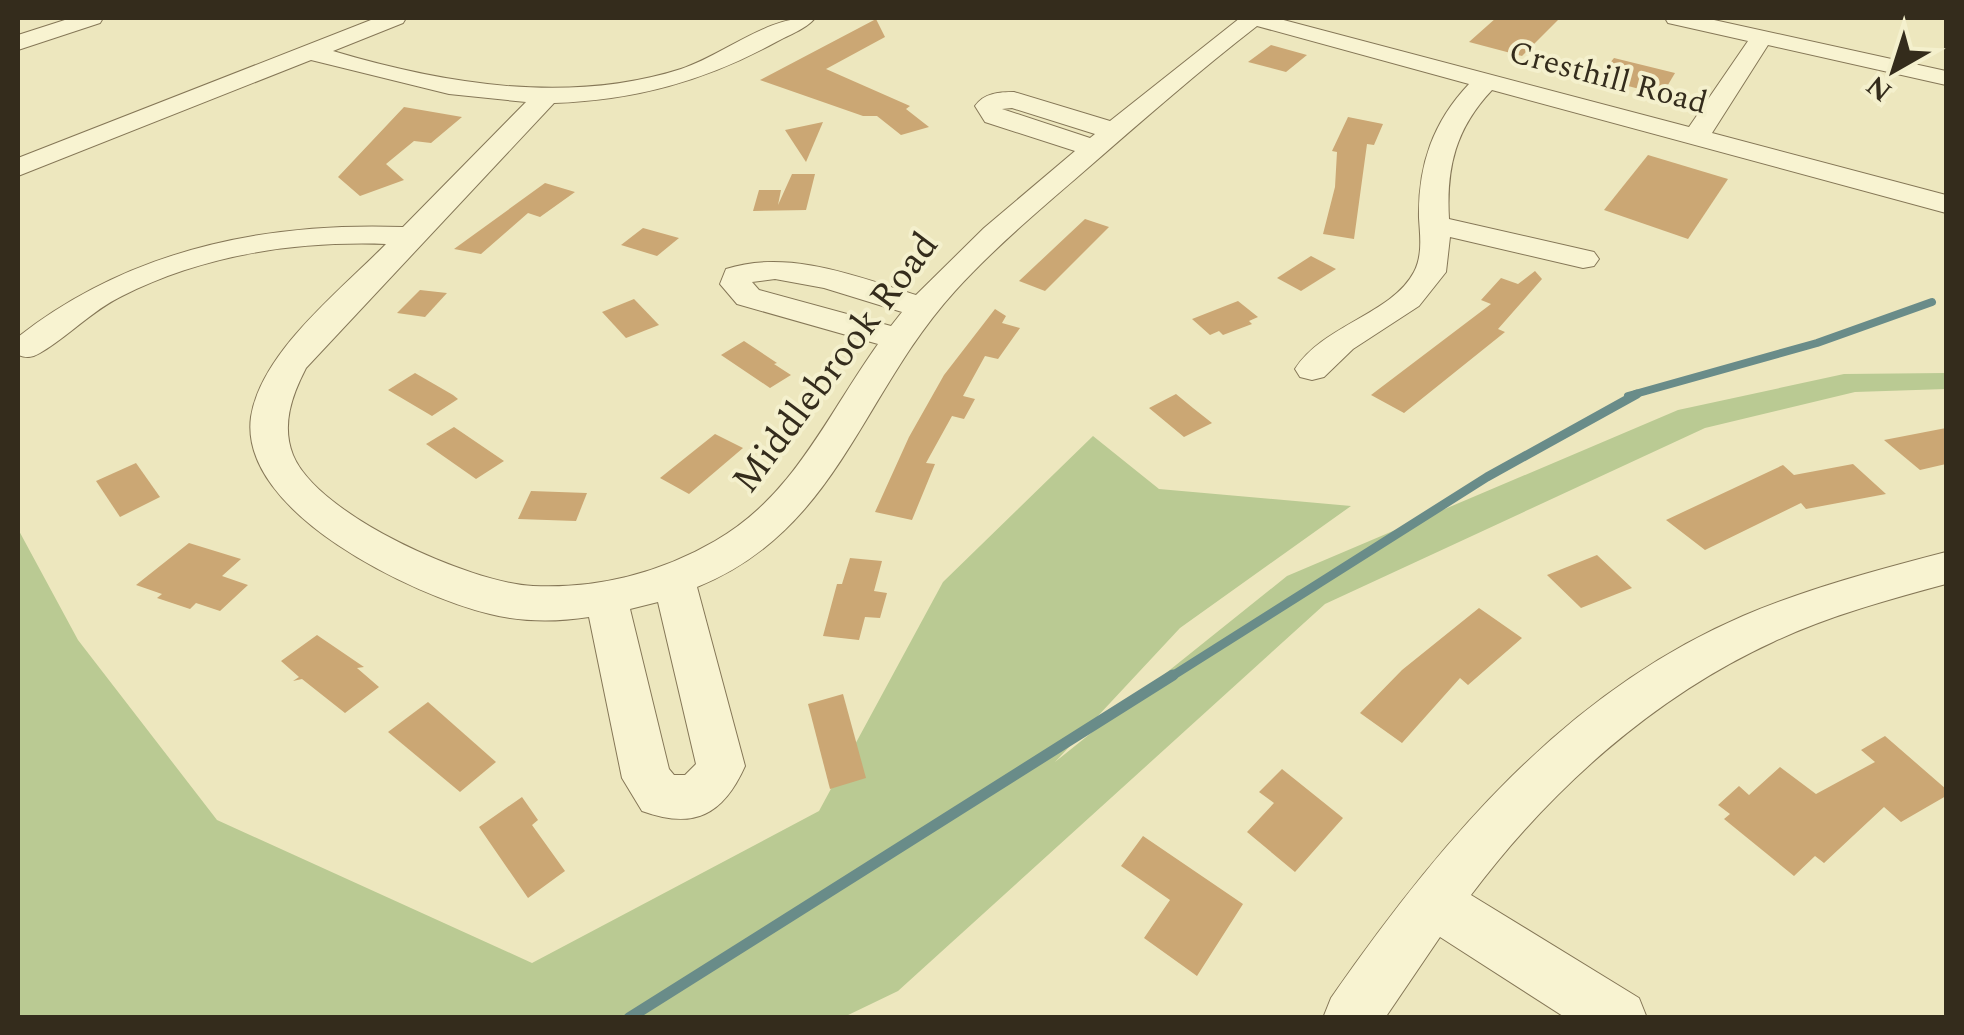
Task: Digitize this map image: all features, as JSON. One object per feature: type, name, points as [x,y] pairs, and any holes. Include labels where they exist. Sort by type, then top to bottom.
[{"type":"street","points":[[18,43],[92,18]]},
{"type":"street","points":[[18,168],[394,18]]},
{"type":"street","points":[[310,52],[410,78],[546,96],[601,94],[678,78],[712,66],[804,18]]},
{"type":"street","name":"Middlebrook Road","points":[[546,96],[294,358],[270,410],[267,436],[274,456],[305,496],[344,525],[406,563],[468,592],[527,604],[606,597],[673,578],[745,542],[796,497],[898,339],[984,242],[1253,18]]},
{"type":"street","name":"Cresthill Road","points":[[1253,18],[1946,204]]},
{"type":"street","points":[[1676,18],[1946,78]]},
{"type":"street","points":[[1697,135],[1762,37]]},
{"type":"street","points":[[1312,368],[1342,336],[1382,315],[1421,286],[1436,252],[1431,180],[1438,152],[1464,103],[1488,80]]},
{"type":"street","points":[[1434,224],[1583,259]]},
{"type":"street","points":[[26,347],[68,314],[192,258],[300,236],[410,236]]},
{"type":"street","points":[[898,339],[748,297],[736,284],[738,276],[762,268],[864,290],[923,308]]},
{"type":"street","points":[[1351,1018],[1431,901],[1482,839],[1569,750],[1630,701],[1694,662],[1776,620],[1850,593],[1946,568]]},
{"type":"street","points":[[606,597],[647,778],[660,795],[684,799],[708,787],[721,766],[673,578]]},
{"type":"street","points":[[1431,901],[1619,1018]]},
{"type":"green space","points":[[1946,373],[1946,389],[1855,392],[1705,428],[1325,604],[898,991],[844,1017],[18,1017],[18,529],[78,640],[217,820],[532,963],[819,811],[943,582],[1093,436],[1159,489],[1351,506],[1180,628],[1055,762],[1287,576],[1678,410],[1844,374]]},
{"type":"building","points":[[1496,18],[1560,18],[1522,56],[1469,42]]},
{"type":"building","points":[[876,19],[885,37],[826,69],[910,106],[906,109],[929,127],[901,135],[877,116],[863,116],[760,80]]},
{"type":"building","points":[[1271,45],[1307,55],[1286,72],[1248,62]]},
{"type":"building","points":[[1614,58],[1675,73],[1662,95],[1598,78]]},
{"type":"building","points":[[404,107],[462,117],[431,143],[414,141],[386,164],[404,180],[360,196],[338,177]]},
{"type":"building","points":[[1348,117],[1383,124],[1374,145],[1367,144],[1354,239],[1323,234],[1335,187],[1337,152],[1332,151]]},
{"type":"building","points":[[823,122],[806,162],[785,130]]},
{"type":"building","points":[[1648,155],[1728,179],[1688,239],[1604,210]]},
{"type":"building","points":[[792,174],[815,174],[806,210],[753,211],[759,190],[781,190],[778,205]]},
{"type":"building","points":[[545,183],[575,192],[540,217],[528,213],[481,254],[454,249]]},
{"type":"building","points":[[1085,219],[1109,227],[1045,291],[1019,281]]},
{"type":"building","points":[[643,228],[679,238],[657,256],[621,245]]},
{"type":"building","points":[[1311,256],[1336,269],[1301,291],[1277,278]]},
{"type":"building","points":[[1535,271],[1542,279],[1498,329],[1505,332],[1404,413],[1371,395],[1491,304],[1481,300],[1501,278],[1518,284]]},
{"type":"building","points":[[420,290],[447,293],[425,317],[397,313]]},
{"type":"building","points":[[634,299],[659,325],[626,338],[602,312]]},
{"type":"building","points":[[1238,301],[1258,317],[1249,321],[1252,324],[1223,335],[1219,331],[1210,335],[1192,319]]},
{"type":"building","points":[[995,309],[1006,316],[1002,323],[1020,328],[998,359],[985,356],[963,396],[975,399],[964,419],[952,416],[926,463],[935,464],[912,520],[875,512],[909,437],[944,375]]},
{"type":"building","points":[[744,341],[791,375],[770,388],[721,355]]},
{"type":"building","points":[[415,373],[458,399],[432,416],[388,390]]},
{"type":"building","points":[[1176,394],[1212,423],[1184,437],[1149,408]]},
{"type":"building","points":[[454,427],[504,461],[476,479],[426,444]]},
{"type":"building","points":[[1946,428],[1946,464],[1920,470],[1884,440]]},
{"type":"building","points":[[715,434],[743,448],[689,494],[660,478]]},
{"type":"building","points":[[136,463],[160,497],[120,517],[96,481]]},
{"type":"building","points":[[1853,464],[1886,494],[1806,509],[1801,503],[1705,550],[1666,520],[1783,465],[1794,475]]},
{"type":"building","points":[[531,491],[587,493],[576,521],[518,519]]},
{"type":"building","points":[[189,543],[241,559],[222,576],[248,585],[220,611],[196,603],[190,609],[157,598],[162,594],[136,585]]},
{"type":"building","points":[[1597,555],[1632,588],[1581,608],[1547,575]]},
{"type":"building","points":[[850,558],[882,561],[874,591],[887,593],[880,618],[865,617],[859,640],[823,636],[837,584],[842,584]]},
{"type":"building","points":[[1479,608],[1522,638],[1468,685],[1460,678],[1402,743],[1360,713],[1402,670]]},
{"type":"building","points":[[317,635],[364,667],[357,668],[379,687],[345,713],[302,679],[293,681],[299,677],[281,661]]},
{"type":"building","points":[[843,694],[866,778],[830,789],[808,704]]},
{"type":"building","points":[[428,702],[496,762],[460,792],[388,732]]},
{"type":"building","points":[[1885,736],[1946,789],[1946,796],[1901,822],[1884,807],[1824,863],[1815,856],[1794,876],[1724,819],[1730,814],[1718,805],[1739,786],[1749,795],[1780,767],[1816,794],[1875,762],[1861,750]]},
{"type":"building","points":[[1282,769],[1343,818],[1295,872],[1247,832],[1274,803],[1259,792]]},
{"type":"building","points":[[522,797],[538,820],[532,825],[565,871],[528,898],[479,827]]},
{"type":"building","points":[[1143,836],[1243,904],[1197,976],[1144,938],[1170,900],[1121,866]]},
{"type":"waterway","points":[[1628,396],[1817,343],[1932,302]]},
{"type":"waterway","points":[[1169,678],[1487,477],[1637,394]]},
{"type":"waterway","points":[[629,1018],[1173,675]]}]
